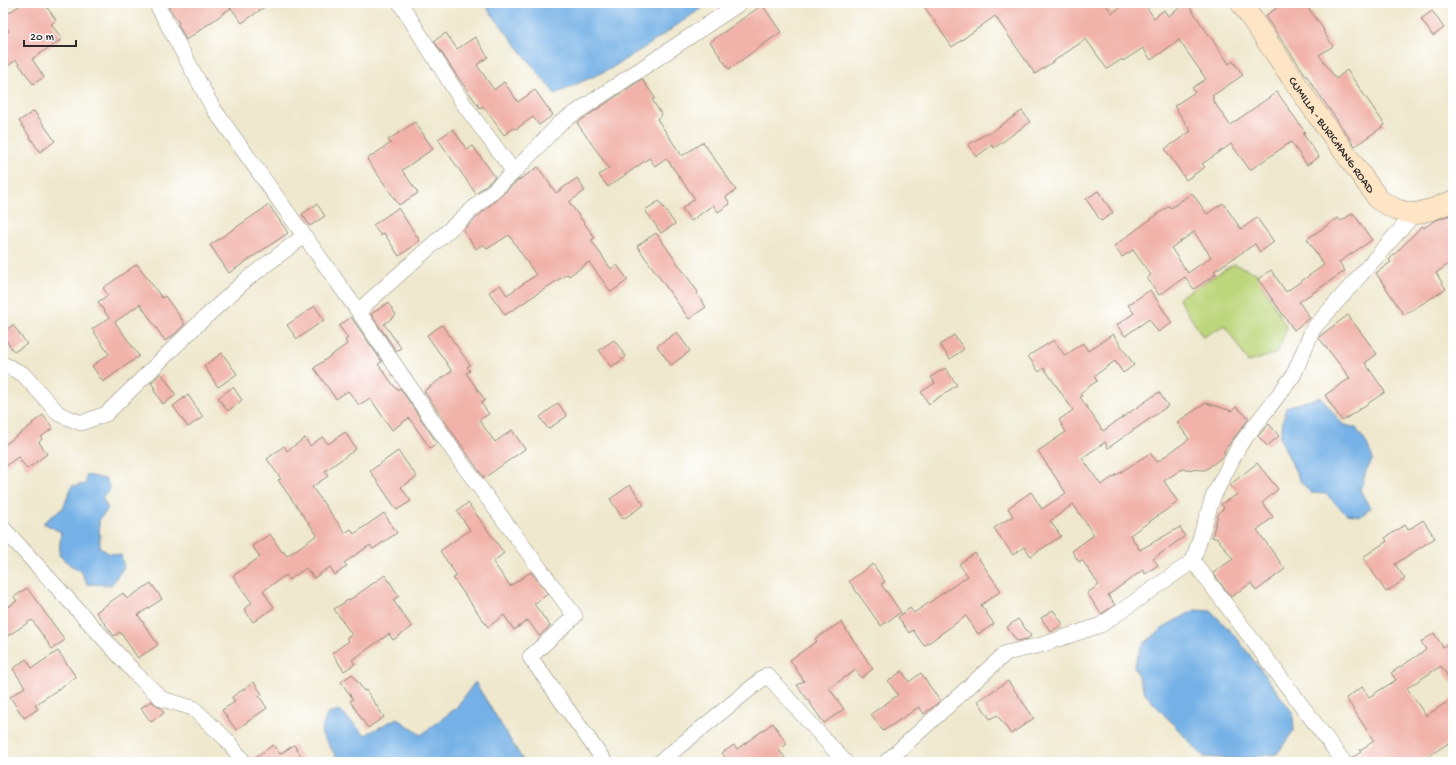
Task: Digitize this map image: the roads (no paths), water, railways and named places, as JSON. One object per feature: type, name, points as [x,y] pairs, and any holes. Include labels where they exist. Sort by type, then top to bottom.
[{"type":"main road","name":"CUMILLA - BURICHANG ROAD","points":[[1241,3],[1314,110],[1379,200],[1397,210],[1414,214]]},
{"type":"main road","points":[[1414,214],[1433,209],[1453,201]]},
{"type":"street","points":[[156,3],[213,108],[358,312],[463,465],[575,616],[530,657],[605,762]]},
{"type":"street","points":[[400,3],[465,106],[514,172]]},
{"type":"street","points":[[358,312],[514,172],[560,123],[740,3]]},
{"type":"street","points":[[886,762],[1006,653],[1041,645],[1101,625],[1193,561],[1213,497],[1239,446],[1293,376],[1313,329],[1414,214]]},
{"type":"street","points":[[3,364],[23,374],[60,414],[81,423],[106,414],[199,323],[247,279],[304,236]]},
{"type":"street","points":[[3,528],[136,674],[162,699],[193,708],[226,739],[244,762]]},
{"type":"street","points":[[1193,561],[1337,759]]},
{"type":"street","points":[[660,762],[767,675],[845,762]]},
{"type":"water","points":[[483,3],[709,3],[650,44],[610,69],[555,94]]},
{"type":"water","points":[[1321,397],[1342,424],[1356,428],[1367,444],[1373,459],[1366,471],[1360,490],[1370,508],[1361,516],[1346,514],[1326,494],[1311,493],[1300,481],[1280,438],[1286,407]]},
{"type":"water","points":[[86,475],[106,479],[110,490],[102,497],[108,509],[99,520],[100,547],[108,553],[121,555],[124,567],[111,585],[87,584],[81,571],[70,565],[59,555],[61,532],[43,523],[63,508],[72,486],[86,484]]},
{"type":"water","points":[[1195,610],[1211,611],[1237,638],[1293,713],[1294,730],[1277,754],[1239,759],[1204,757],[1146,695],[1134,666],[1142,645],[1167,625]]},
{"type":"water","points":[[475,682],[524,762],[340,762],[321,733],[327,714],[340,711],[365,735],[397,718],[421,735],[456,708]]}]
